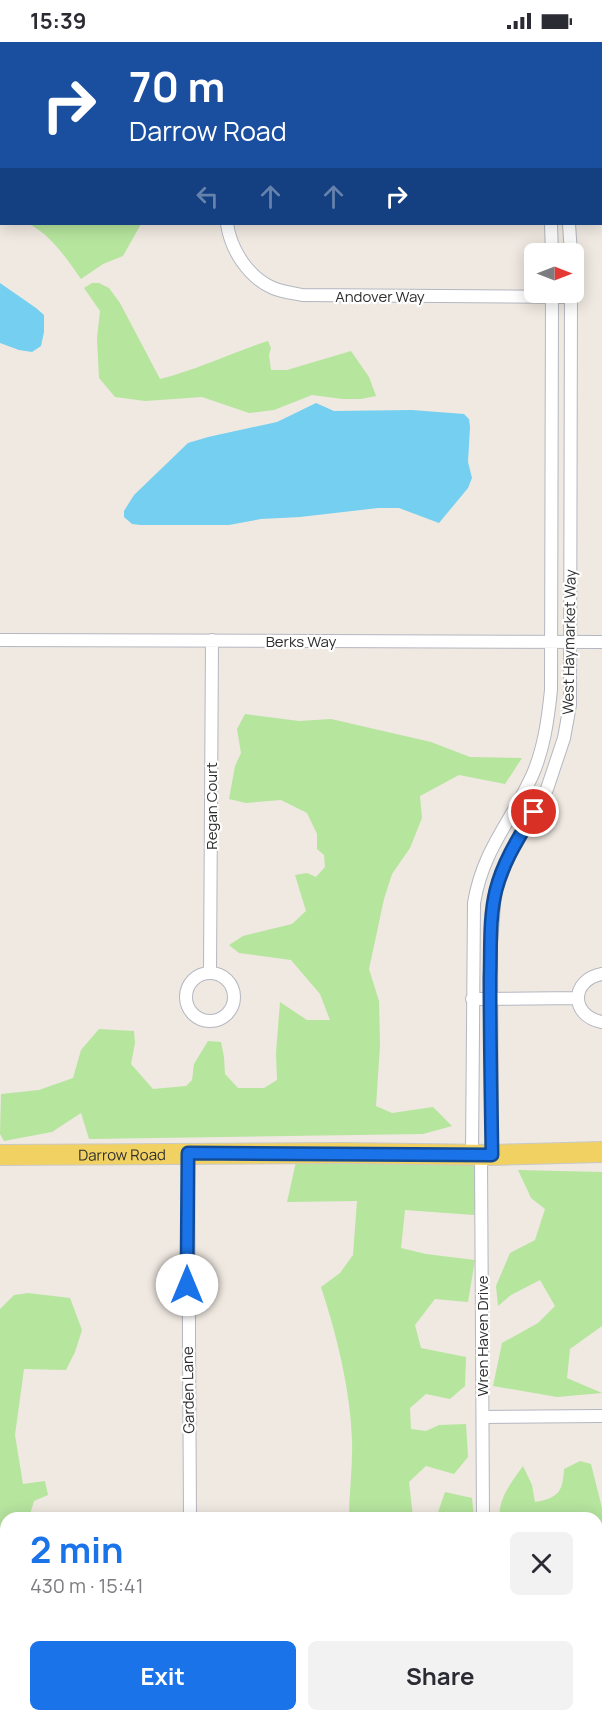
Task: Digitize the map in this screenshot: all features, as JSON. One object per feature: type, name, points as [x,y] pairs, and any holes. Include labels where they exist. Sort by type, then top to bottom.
[{"type":"main road","name":"Darrow Road","points":[[0,1155],[188,1153],[482,1155],[602,1152]]},
{"type":"street","name":"Andover Way","points":[[227,225],[230,239],[237,254],[257,278],[274,288],[302,295],[524,295]]},
{"type":"street","points":[[551,225],[552,243]]},
{"type":"street","points":[[569,225],[570,243]]},
{"type":"street","name":"West Haymarket Way","points":[[482,1155],[472,999],[472,917],[476,887],[490,849],[526,787],[539,758],[549,714],[551,690],[552,303]]},
{"type":"street","name":"West Haymarket Way","points":[[482,1155],[490,998],[491,925],[495,892],[508,858],[547,789],[560,753],[570,705],[571,303]]},
{"type":"street","name":"Berks Way","points":[[0,640],[602,642]]},
{"type":"street","name":"Regan Court","points":[[210,972],[212,640]]},
{"type":"street","points":[[210,972],[223,975],[232,984],[235,997],[232,1009],[223,1018],[210,1021],[198,1018],[189,1009],[186,997],[189,984],[198,975],[210,972]]},
{"type":"street","points":[[602,974],[589,977],[580,986],[577,998],[580,1010],[589,1019],[602,1022]]},
{"type":"street","points":[[472,999],[577,998]]},
{"type":"street","name":"Garden Lane","points":[[188,1153],[190,1512]]},
{"type":"street","name":"Wren Haven Drive","points":[[482,1155],[483,1512]]},
{"type":"street","points":[[483,1417],[602,1416]]},
{"type":"green space","points":[[31,225],[140,225],[123,256],[103,264],[81,279],[52,241]]},
{"type":"green space","points":[[92,283],[99,283],[109,288],[120,303],[160,379],[268,341],[271,348],[269,355],[271,370],[287,370],[351,351],[369,377],[376,396],[343,399],[312,395],[274,410],[249,413],[202,397],[145,401],[115,397],[99,378],[97,338],[100,311],[84,288]]},
{"type":"green space","points":[[245,714],[299,721],[331,719],[431,742],[470,757],[522,758],[505,784],[459,775],[420,796],[422,818],[410,848],[392,874],[384,899],[369,969],[379,1001],[380,1045],[376,1106],[392,1113],[433,1107],[452,1126],[423,1134],[89,1139],[81,1113],[52,1132],[4,1141],[0,1134],[1,1094],[39,1090],[73,1078],[81,1050],[99,1029],[134,1031],[135,1043],[131,1064],[153,1089],[186,1086],[192,1080],[194,1064],[208,1041],[221,1042],[225,1074],[238,1088],[264,1088],[277,1080],[276,1053],[280,1002],[307,1020],[330,1020],[320,994],[291,960],[239,953],[229,945],[243,936],[292,924],[306,911],[295,875],[307,873],[316,877],[325,867],[324,855],[317,849],[317,834],[307,813],[281,800],[246,803],[229,799],[235,766],[241,753],[237,729]]},
{"type":"green space","points":[[298,1153],[481,1155],[474,1215],[405,1210],[401,1248],[426,1254],[475,1260],[468,1302],[435,1299],[415,1325],[421,1348],[466,1357],[465,1386],[450,1399],[426,1394],[410,1408],[411,1429],[426,1431],[439,1425],[466,1424],[468,1457],[454,1474],[426,1466],[409,1482],[412,1512],[349,1512],[352,1450],[349,1401],[337,1343],[321,1287],[340,1273],[353,1255],[357,1201],[287,1202]]},
{"type":"green space","points":[[518,1170],[602,1172],[602,1326],[570,1349],[567,1378],[602,1393],[557,1397],[493,1386],[502,1343],[538,1323],[555,1306],[540,1280],[511,1295],[498,1306],[496,1286],[510,1253],[535,1240],[545,1209],[531,1198]]},
{"type":"green space","points":[[28,1293],[70,1298],[82,1330],[66,1370],[24,1369],[15,1435],[23,1484],[45,1481],[48,1495],[34,1501],[31,1512],[0,1512],[0,1309],[14,1295]]},
{"type":"green space","points":[[580,1461],[591,1464],[602,1512],[500,1512],[503,1497],[523,1466],[532,1485],[535,1502],[558,1493],[564,1469]]},
{"type":"green space","points":[[445,1492],[472,1498],[473,1512],[438,1512]]},
{"type":"water","points":[[0,283],[44,315],[41,346],[32,352],[0,343]]},
{"type":"water","points":[[316,403],[334,411],[412,410],[464,414],[469,419],[470,427],[468,462],[472,478],[468,488],[439,523],[399,508],[261,519],[229,525],[141,525],[132,524],[124,517],[124,511],[134,495],[188,443],[277,422]]},
{"type":"route","points":[[187,1285],[188,1153],[492,1155],[490,998],[492,916],[495,892],[500,877],[534,812]]}]
